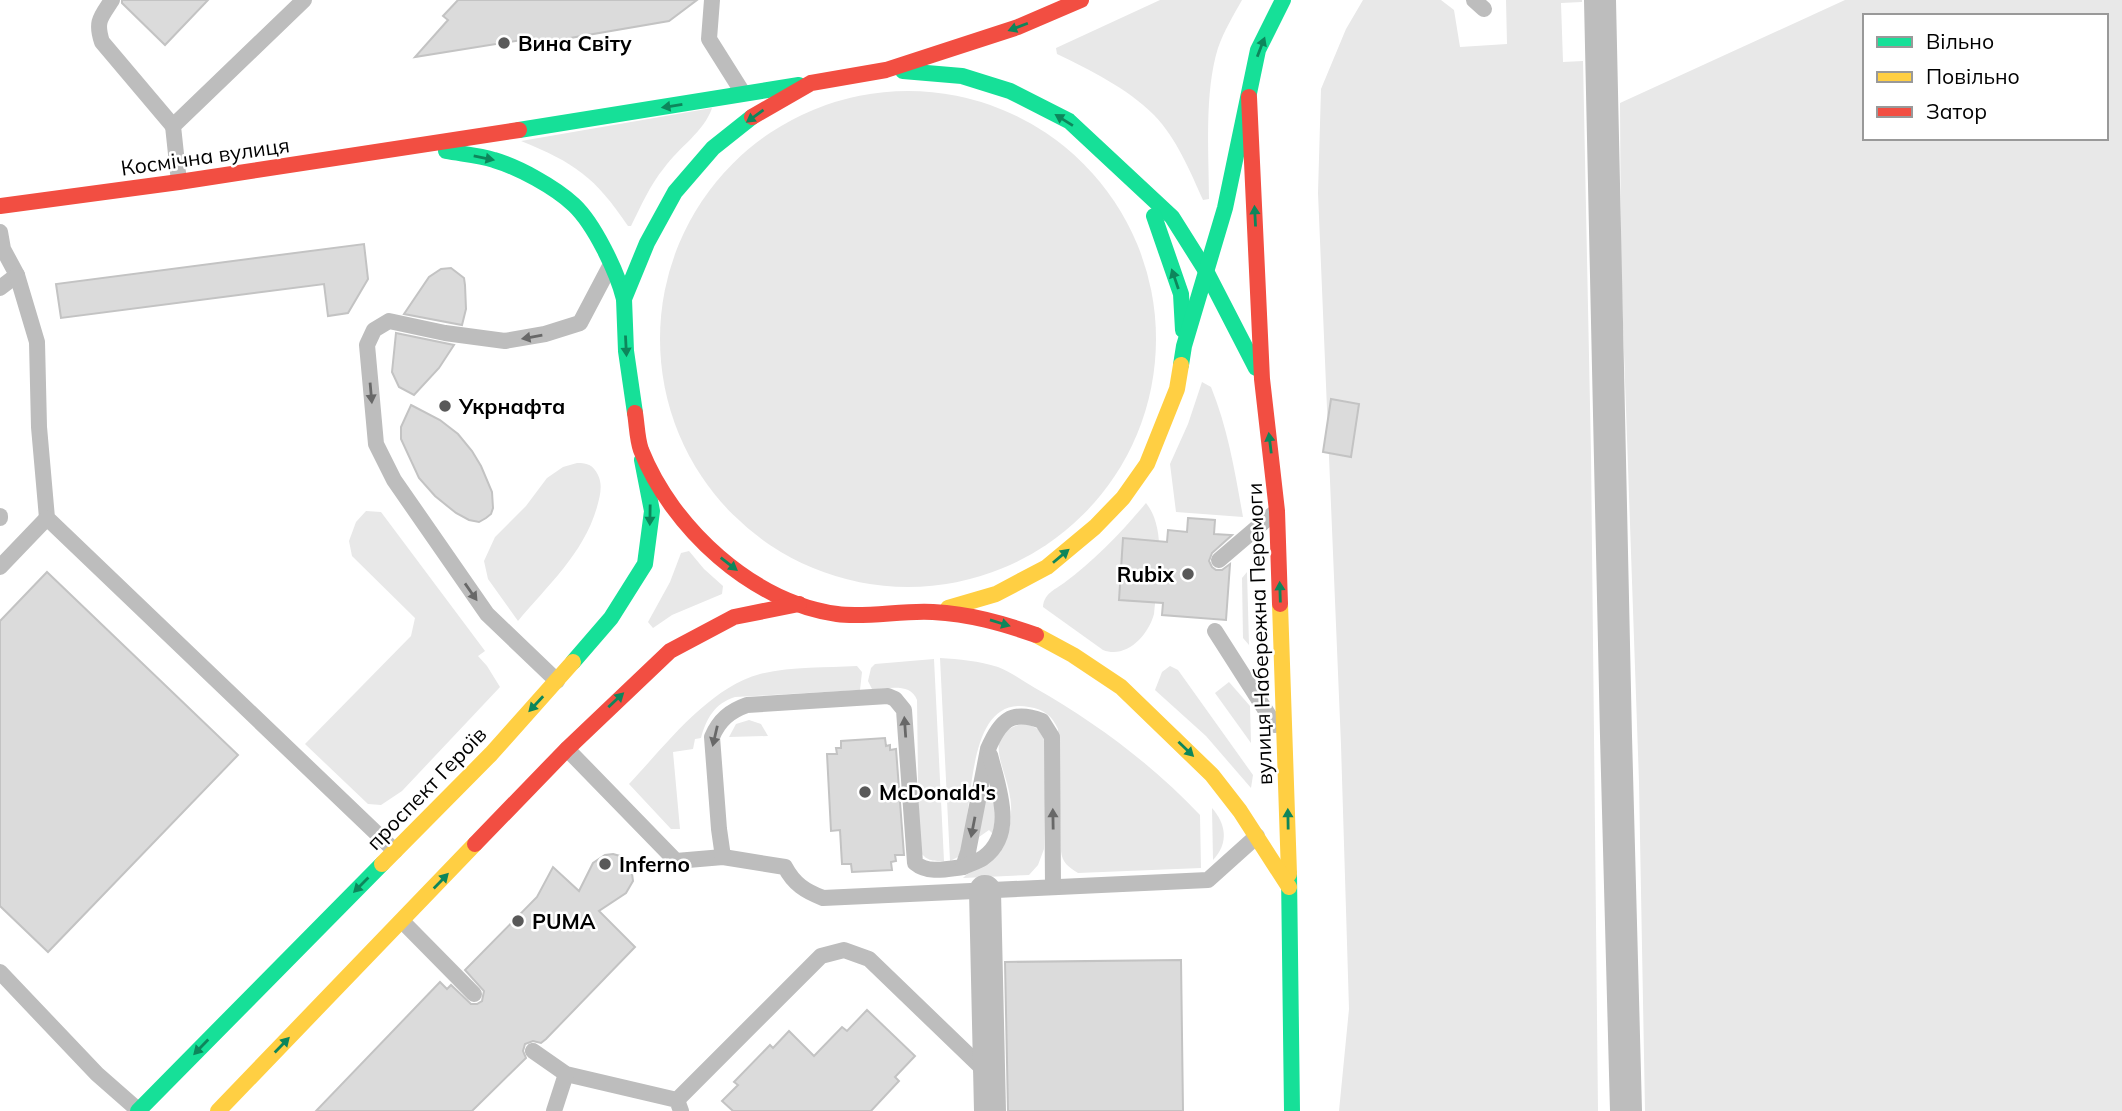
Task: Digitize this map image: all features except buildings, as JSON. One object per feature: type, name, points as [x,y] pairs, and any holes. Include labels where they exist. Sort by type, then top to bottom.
[{"type":"main road","name":"вулиця Набережна Перемоги","points":[[1081,0],[1018,27],[887,69],[811,83],[759,111],[713,148],[674,192],[647,243],[624,299],[626,351],[640,448],[667,500],[705,546],[751,582],[799,604],[838,614],[933,612],[993,620],[1038,636],[1073,655],[1121,687],[1212,775],[1240,811],[1289,887]]},
{"type":"main road","name":"вулиця Набережна Перемоги","points":[[933,612],[996,594],[1048,567],[1095,527],[1123,498],[1147,464],[1177,389],[1184,346],[1225,208],[1258,50],[1283,0]]},
{"type":"main road","name":"вулиця Набережна Перемоги","points":[[887,69],[962,76],[1010,91],[1069,121],[1172,217],[1206,271],[1262,379]]},
{"type":"main road","name":"Космічна вулиця","points":[[0,206],[417,145],[811,83]]},
{"type":"main road","name":"вулиця Набережна Перемоги","points":[[1249,97],[1262,379],[1277,511],[1286,742],[1292,1111]]},
{"type":"main road","name":"Космічна вулиця","points":[[417,145],[494,160],[532,176],[574,205],[599,239],[620,282],[624,299]]},
{"type":"main road","name":"вулиця Набережна Перемоги","points":[[1116,164],[1155,218],[1181,295],[1184,346]]},
{"type":"main road","name":"проспект Героїв","points":[[138,1111],[491,754],[611,618],[645,564],[652,511],[640,448]]},
{"type":"main road","points":[[218,1111],[567,749],[670,651],[734,617],[799,604]]},
{"type":"street","points":[[1600,0],[1626,1111]]},
{"type":"street","points":[[985,891],[990,1111]]},
{"type":"lane","points":[[112,0],[100,18],[97,29],[102,42],[173,126],[179,181]]},
{"type":"lane","points":[[173,126],[304,0]]},
{"type":"lane","points":[[712,0],[709,39],[745,95]]},
{"type":"lane","points":[[0,232],[3,249],[18,275],[37,342],[39,428],[47,518],[394,851]]},
{"type":"lane","points":[[557,681],[487,614],[394,480],[376,444],[367,345],[374,330],[389,321],[445,333],[505,341],[556,331],[580,323],[611,263]]},
{"type":"lane","points":[[0,288],[18,275]]},
{"type":"lane","points":[[1219,560],[1277,511]]},
{"type":"lane","points":[[0,567],[47,518]]},
{"type":"lane","points":[[1215,631],[1286,742]]},
{"type":"lane","points":[[723,857],[712,737],[716,726],[725,717],[747,705],[880,696],[895,699],[904,710],[915,863],[921,868],[963,867],[984,858],[997,843],[1004,810],[989,749]]},
{"type":"lane","points":[[963,867],[989,749],[999,728],[1005,722],[1013,717],[1024,716],[1042,721],[1052,737],[1053,887]]},
{"type":"lane","points":[[567,749],[676,862],[723,857],[785,867],[793,881],[809,893],[823,898],[1208,880],[1257,836]]},
{"type":"lane","points":[[402,921],[474,993]]},
{"type":"lane","points":[[533,1051],[566,1074],[679,1106],[821,956],[844,950],[869,958],[980,1066],[987,1094],[983,1111]]},
{"type":"lane","points":[[0,972],[97,1074],[138,1111]]},
{"type":"lane","points":[[554,1111],[566,1074]]},
{"type":"shaded area","points":[[1160,0],[1242,0],[1218,48],[1211,84],[1208,123],[1209,199],[1203,200],[1176,145],[1154,115],[1120,88],[1057,54],[1056,48]]},
{"type":"shaded area","points":[[1363,0],[1441,0],[1454,10],[1460,47],[1507,44],[1506,0],[1582,0],[1561,3],[1563,62],[1583,61],[1591,454],[1598,1111],[1339,1111],[1349,1009],[1318,193],[1321,89],[1346,29]]},
{"type":"shaded area","points":[[1845,0],[2122,0],[2122,1111],[1645,1111],[1639,782],[1621,266],[1620,103]]},
{"type":"shaded area","points":[[908,91],[956,96],[1003,110],[1046,133],[1083,164],[1114,201],[1137,244],[1151,291],[1156,339],[1151,387],[1137,434],[1114,477],[1083,514],[1046,545],[1003,568],[956,582],[908,587],[860,582],[813,568],[770,545],[733,514],[702,477],[679,434],[665,387],[660,339],[665,291],[679,244],[702,201],[733,164],[770,133],[813,110],[860,96]]},
{"type":"shaded area","points":[[712,108],[703,125],[659,175],[631,226],[628,226],[605,195],[582,173],[521,141]]},
{"type":"shaded area","points":[[1202,382],[1211,387],[1222,419],[1243,517],[1176,512],[1170,464],[1188,424]]},
{"type":"shaded area","points":[[577,463],[592,467],[600,479],[600,495],[591,524],[564,568],[518,621],[488,579],[484,561],[495,537],[526,506],[547,478],[563,467]]},
{"type":"shaded area","points":[[1146,503],[1153,514],[1159,541],[1154,614],[1147,630],[1135,644],[1120,651],[1103,650],[1043,607],[1045,599],[1107,546]]},
{"type":"shaded area","points":[[366,511],[381,512],[485,651],[478,656],[500,687],[402,791],[381,805],[368,804],[305,744],[411,636],[415,618],[352,556],[349,541],[356,522]]},
{"type":"shaded area","points":[[689,551],[723,586],[722,594],[672,615],[653,628],[648,622],[670,582],[681,553]]},
{"type":"shaded area","points":[[1247,572],[1249,645],[1243,638],[1242,578]]},
{"type":"shaded area","points":[[940,658],[984,663],[1008,671],[1079,715],[1143,762],[1200,815],[1201,868],[1078,873],[1068,866],[1061,851],[1058,729],[1047,714],[1029,707],[1007,708],[992,720],[981,739],[963,839],[958,857],[950,861]]},
{"type":"shaded area","points":[[934,659],[944,861],[930,860],[919,850],[917,700],[914,694],[904,689],[872,689],[868,681],[871,668],[875,664]]},
{"type":"shaded area","points":[[857,666],[862,672],[860,690],[735,697],[722,703],[709,718],[701,738],[695,739],[693,749],[673,752],[680,829],[671,829],[629,784],[688,720],[741,681],[784,670]]},
{"type":"shaded area","points":[[1170,666],[1178,670],[1253,775],[1251,788],[1206,736],[1155,690],[1162,672]]},
{"type":"shaded area","points":[[1229,682],[1250,706],[1251,743],[1215,693]]},
{"type":"shaded area","points":[[749,720],[761,724],[768,736],[729,737],[736,724]]},
{"type":"shaded area","points":[[1026,723],[1038,729],[1046,743],[1044,849],[1038,865],[1029,875],[963,878],[996,856],[1004,845],[1009,828],[1011,803],[999,742],[1003,734],[1012,727]]},
{"type":"shaded area","points":[[987,786],[994,803],[994,828],[993,834],[989,830],[979,837]]},
{"type":"shaded area","points":[[1212,808],[1220,820],[1224,834],[1222,847],[1213,860]]},
{"type":"traffic: fast","points":[[1181,365],[1184,346],[1225,208],[1258,50],[1283,0]]},
{"type":"traffic: fast","points":[[903,71],[962,76],[1010,91],[1069,121],[1172,217],[1206,271],[1256,368]]},
{"type":"traffic: fast","points":[[519,130],[799,85]]},
{"type":"traffic: fast","points":[[635,413],[626,351],[624,299],[647,243],[675,192],[713,148],[752,117]]},
{"type":"traffic: fast","points":[[446,151],[504,163],[536,178],[566,198],[582,213],[597,236],[624,299]]},
{"type":"traffic: fast","points":[[1154,216],[1181,294],[1183,330]]},
{"type":"traffic: fast","points":[[573,662],[611,618],[645,564],[652,511],[642,460]]},
{"type":"traffic: fast","points":[[138,1111],[382,864]]},
{"type":"traffic: fast","points":[[1289,874],[1292,1111]]},
{"type":"traffic: slow","points":[[948,608],[996,594],[1047,567],[1095,527],[1123,498],[1147,464],[1177,389],[1181,365]]},
{"type":"traffic: slow","points":[[1280,604],[1289,874]]},
{"type":"traffic: slow","points":[[1036,635],[1073,655],[1121,687],[1212,775],[1240,811],[1289,887]]},
{"type":"traffic: slow","points":[[382,864],[491,754],[573,662]]},
{"type":"traffic: slow","points":[[218,1111],[475,844]]},
{"type":"traffic: jam","points":[[752,117],[811,83],[886,70],[1018,27],[1081,0]]},
{"type":"traffic: jam","points":[[1249,97],[1262,379],[1277,511],[1280,604]]},
{"type":"traffic: jam","points":[[0,206],[179,182],[519,130]]},
{"type":"traffic: jam","points":[[635,413],[641,450],[673,507],[694,533],[719,557],[775,594],[805,607],[837,614],[947,613],[986,620],[1036,635]]},
{"type":"traffic: jam","points":[[475,844],[567,749],[670,651],[734,617],[799,604]]},
{"type":"place","name":"Вина Світу","points":[[504,43]]},
{"type":"place","name":"Укрнафта","points":[[445,406]]},
{"type":"place","name":"Rubix","points":[[1188,574]]},
{"type":"place","name":"McDonald's","points":[[865,792]]},
{"type":"place","name":"Inferno","points":[[605,864]]},
{"type":"place","name":"PUMA","points":[[518,921]]}]
